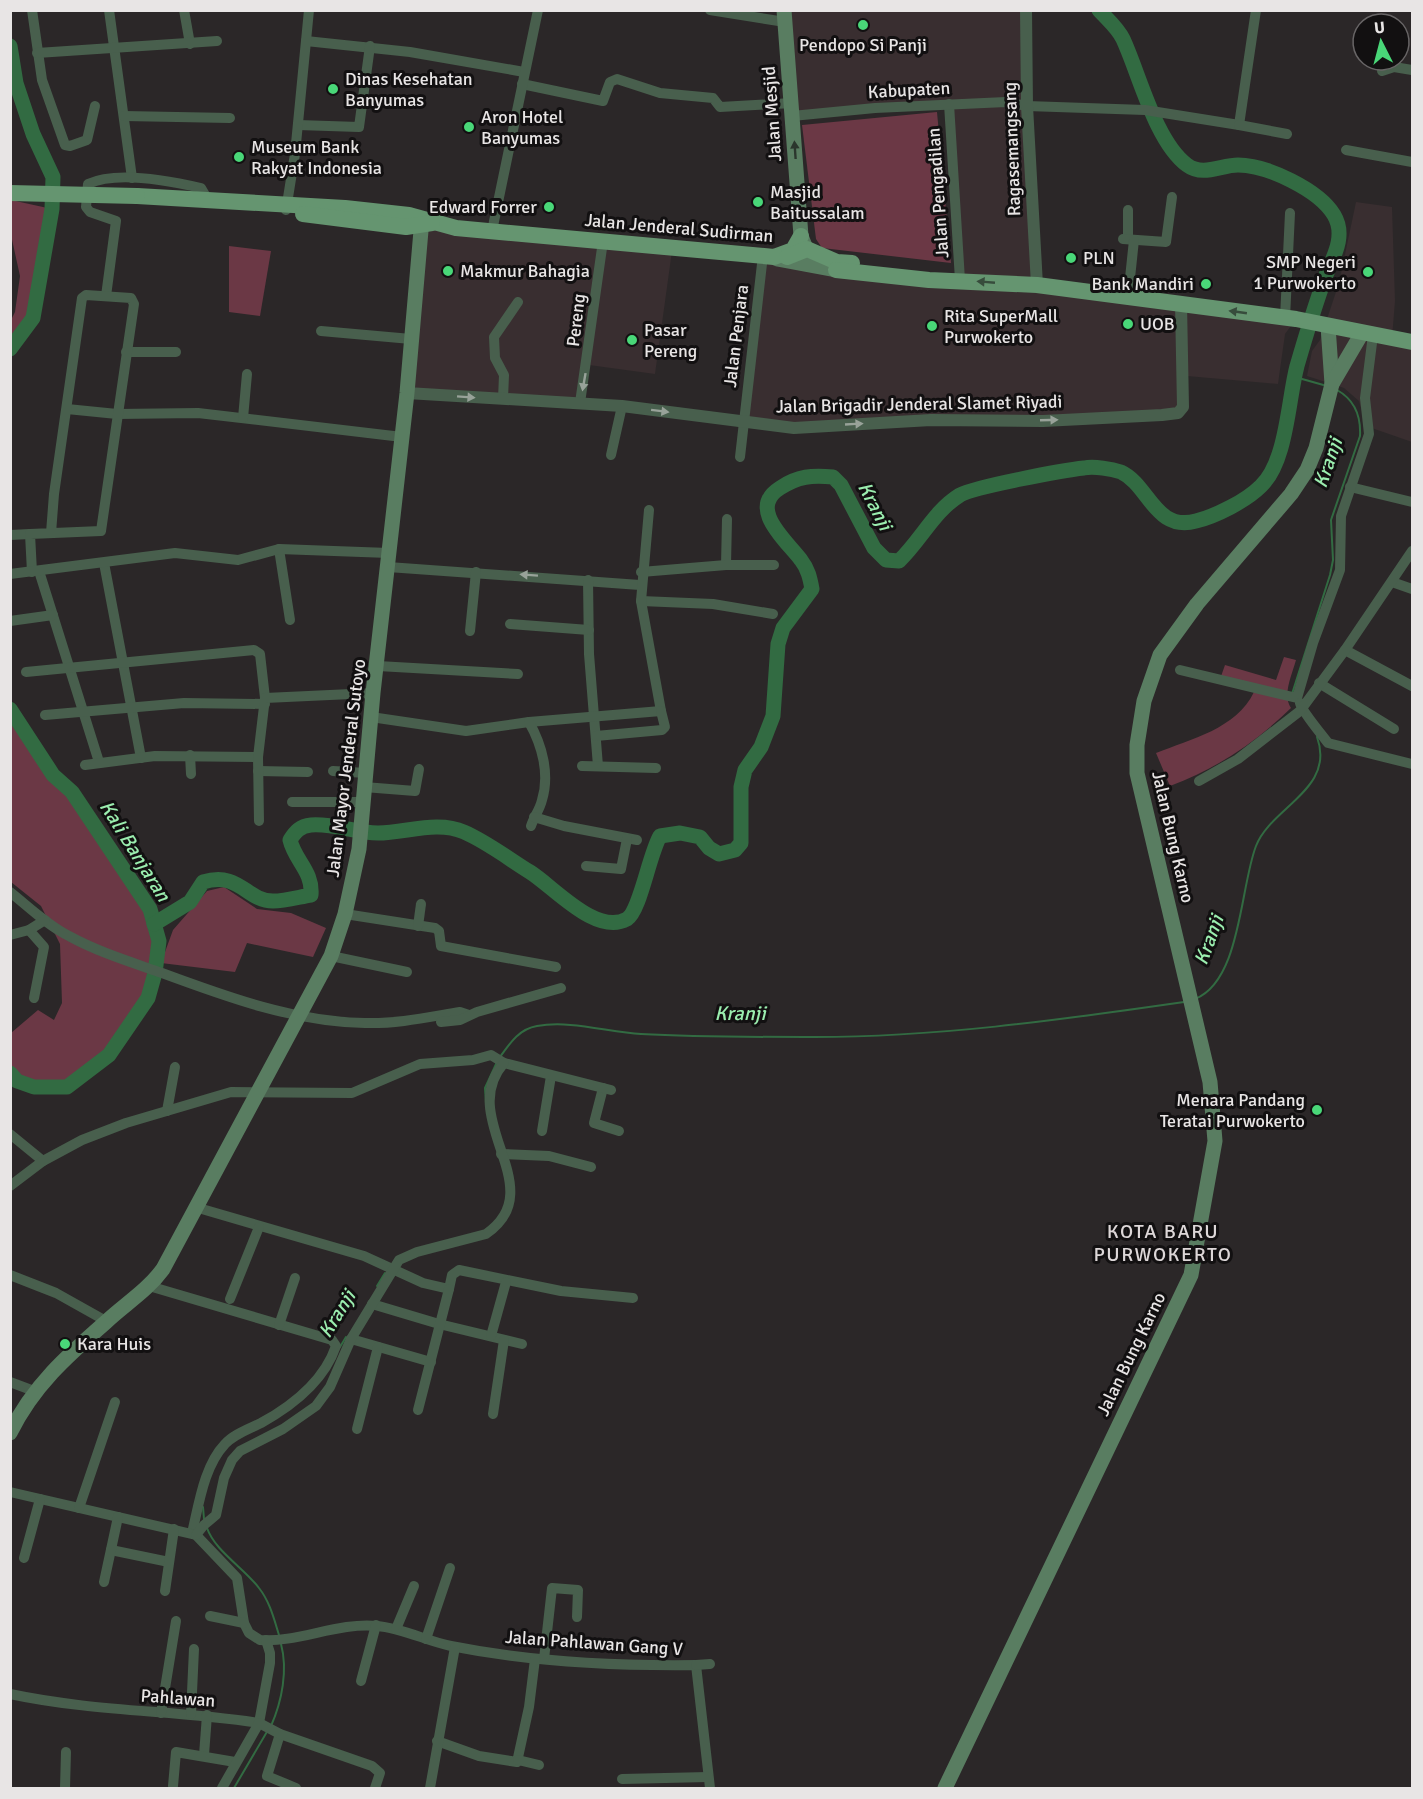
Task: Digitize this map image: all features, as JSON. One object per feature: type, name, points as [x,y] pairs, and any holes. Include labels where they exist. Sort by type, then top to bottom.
[{"type":"main road","name":"Jalan Mesjid","points":[[784,16],[804,242]]},
{"type":"main road","name":"Jalan Jenderal Sudirman","points":[[10,193],[137,196],[282,207],[356,209],[409,215],[426,222],[492,231],[789,258],[804,242]]},
{"type":"main road","name":"Jalan Mayor Jenderal Sutoyo","points":[[10,1433],[34,1391],[106,1321],[149,1286],[163,1269],[331,956],[345,914],[359,849],[373,693],[378,666],[408,393],[411,339],[426,222]]},
{"type":"main road","points":[[804,242],[837,262],[942,274],[956,280]]},
{"type":"main road","points":[[771,256],[836,270],[929,280],[1036,285],[1181,304],[1290,319],[1413,342]]},
{"type":"main road","points":[[1325,326],[1331,389]]},
{"type":"main road","points":[[1331,389],[1368,334]]},
{"type":"main road","name":"Jalan Bung Karno","points":[[945,1788],[1191,1275],[1215,1140],[1210,1082],[1191,991],[1137,773],[1137,745],[1144,701],[1160,655],[1178,628],[1292,494],[1307,470],[1316,448],[1331,389]]},
{"type":"street","points":[[32,10],[42,80],[65,145],[70,146],[89,137],[96,106]]},
{"type":"street","points":[[109,10],[132,178]]},
{"type":"street","points":[[184,10],[190,44]]},
{"type":"street","points":[[282,207],[298,125],[309,10]]},
{"type":"street","points":[[492,231],[538,10]]},
{"type":"street","points":[[710,10],[784,16]]},
{"type":"street","name":"Ragasemangsang","points":[[1026,10],[1027,106],[1036,285]]},
{"type":"street","points":[[1239,125],[1256,10]]},
{"type":"street","points":[[37,53],[217,41]]},
{"type":"street","points":[[306,41],[370,46],[524,72]]},
{"type":"street","points":[[298,125],[359,127],[370,46]]},
{"type":"street","name":"Kabupaten","points":[[522,84],[603,101],[610,82],[617,79],[660,93],[713,99],[720,107],[792,109],[1006,102],[1027,106],[1144,110],[1287,134]]},
{"type":"street","points":[[1006,102],[1027,92]]},
{"type":"street","name":"Jalan Pengadilan","points":[[948,104],[956,280]]},
{"type":"street","points":[[124,116],[230,118]]},
{"type":"street","points":[[1346,150],[1413,162]]},
{"type":"street","points":[[106,296],[116,221],[90,212],[86,207],[88,184],[95,181],[132,178],[201,188],[208,200]]},
{"type":"street","points":[[1128,239],[1166,242],[1173,197]]},
{"type":"street","points":[[1128,210],[1128,297]]},
{"type":"street","points":[[1290,213],[1290,319]]},
{"type":"street","name":"Pereng","points":[[580,403],[603,241]]},
{"type":"street","name":"Jalan Penjara","points":[[740,457],[742,421],[771,256]]},
{"type":"street","points":[[10,535],[101,531],[133,300],[86,295],[82,298],[51,532]]},
{"type":"street","points":[[503,399],[504,375],[493,352],[494,337],[518,302]]},
{"type":"street","name":"Jalan Brigadir Jenderal Slamet Riyadi","points":[[408,393],[622,406],[794,428],[913,420],[1043,421],[1178,413],[1183,407],[1181,304]]},
{"type":"street","points":[[321,331],[411,339]]},
{"type":"street","points":[[1368,334],[1365,398],[1369,434],[1341,516],[1340,570],[1294,698],[1297,713],[1333,745],[1413,765]]},
{"type":"street","points":[[126,352],[176,352]]},
{"type":"street","points":[[243,418],[248,374]]},
{"type":"street","points":[[611,455],[622,406]]},
{"type":"street","points":[[67,409],[174,416],[188,413],[402,437]]},
{"type":"street","points":[[1350,487],[1413,502]]},
{"type":"street","points":[[596,736],[664,730],[640,601],[648,510]]},
{"type":"street","points":[[726,565],[727,519]]},
{"type":"street","points":[[30,534],[35,571],[53,615],[99,762]]},
{"type":"street","points":[[279,549],[290,620]]},
{"type":"street","points":[[10,574],[175,553],[238,560],[279,549],[476,572],[640,585]]},
{"type":"street","points":[[1199,781],[1238,759],[1297,713],[1345,650],[1413,551]]},
{"type":"street","points":[[104,563],[129,706],[141,758]]},
{"type":"street","points":[[641,572],[726,565],[774,565]]},
{"type":"street","points":[[470,631],[476,572]]},
{"type":"street","points":[[588,580],[598,766]]},
{"type":"street","points":[[1392,582],[1413,589]]},
{"type":"street","points":[[640,601],[713,604],[773,614]]},
{"type":"street","points":[[10,621],[53,615]]},
{"type":"street","points":[[510,624],[589,630]]},
{"type":"street","points":[[1345,650],[1413,686]]},
{"type":"street","points":[[26,672],[257,651],[261,661],[265,701],[261,716],[258,757],[259,821]]},
{"type":"street","points":[[378,666],[518,674]]},
{"type":"street","points":[[1180,670],[1294,698]]},
{"type":"street","points":[[1319,683],[1394,729]]},
{"type":"street","points":[[45,715],[83,713],[129,706],[265,701],[373,693]]},
{"type":"street","points":[[371,717],[466,731],[529,722],[661,711]]},
{"type":"street","points":[[529,722],[542,752],[545,780],[542,800],[532,822],[632,840],[621,869],[586,866]]},
{"type":"street","points":[[85,765],[190,755],[258,757]]},
{"type":"street","points":[[190,755],[191,774]]},
{"type":"street","points":[[582,766],[657,768]]},
{"type":"street","points":[[292,802],[364,792],[415,791],[419,769]]},
{"type":"street","points":[[258,771],[308,772]]},
{"type":"street","points":[[333,771],[364,792]]},
{"type":"street","points":[[10,892],[67,935],[130,962],[215,993],[298,1018],[352,1027],[398,1028],[460,1020],[469,1015],[561,988]]},
{"type":"street","points":[[418,926],[421,904]]},
{"type":"street","points":[[345,914],[437,929],[441,946],[556,967]]},
{"type":"street","points":[[10,935],[29,930],[45,920]]},
{"type":"street","points":[[29,930],[44,947],[34,998]]},
{"type":"street","points":[[331,956],[407,972]]},
{"type":"street","points":[[10,1186],[43,1161],[103,1131],[231,1092],[261,1090],[352,1093],[420,1064],[473,1060],[491,1055],[501,1061],[551,1076],[607,1089],[594,1123],[619,1131]]},
{"type":"street","points":[[194,1534],[216,1515],[224,1478],[232,1460],[240,1451],[283,1429],[316,1406],[330,1387],[351,1339],[391,1268],[407,1256],[476,1239],[496,1228],[507,1213],[512,1189],[501,1154],[488,1092],[501,1061]]},
{"type":"street","points":[[167,1111],[175,1067]]},
{"type":"street","points":[[542,1131],[551,1076]]},
{"type":"street","points":[[10,1134],[43,1161]]},
{"type":"street","points":[[501,1154],[549,1156],[591,1167]]},
{"type":"street","points":[[195,1206],[259,1227],[364,1256],[423,1283],[449,1289]]},
{"type":"street","points":[[230,1299],[259,1227]]},
{"type":"street","points":[[418,1410],[452,1275],[459,1270],[506,1282],[633,1298]]},
{"type":"street","points":[[10,1275],[56,1293],[106,1321]]},
{"type":"street","points":[[279,1325],[295,1278]]},
{"type":"street","points":[[491,1336],[506,1282]]},
{"type":"street","points":[[149,1286],[332,1340],[335,1349],[305,1393],[285,1410],[227,1442],[218,1453],[202,1489],[194,1534]]},
{"type":"street","points":[[372,1304],[439,1324],[522,1344]]},
{"type":"street","points":[[351,1339],[430,1362]]},
{"type":"street","points":[[493,1414],[504,1340]]},
{"type":"street","points":[[357,1429],[378,1347]]},
{"type":"street","points":[[10,1382],[34,1391]]},
{"type":"street","points":[[79,1508],[115,1402]]},
{"type":"street","points":[[10,1492],[194,1534],[237,1578],[244,1623],[254,1638],[275,1639],[270,1663],[267,1776],[296,1788]]},
{"type":"street","points":[[24,1558],[40,1498]]},
{"type":"street","points":[[104,1582],[118,1516]]},
{"type":"street","points":[[165,1591],[174,1529]]},
{"type":"street","points":[[111,1550],[169,1562]]},
{"type":"street","points":[[426,1639],[450,1568]]},
{"type":"street","points":[[396,1629],[414,1586]]},
{"type":"street","points":[[518,1760],[540,1659],[552,1588],[578,1590],[577,1617]]},
{"type":"street","points":[[210,1616],[244,1623]]},
{"type":"street","points":[[161,1713],[176,1622]]},
{"type":"street","points":[[361,1681],[376,1626]]},
{"type":"street","name":"Jalan Pahlawan Gang V","points":[[275,1639],[344,1627],[376,1626],[396,1629],[455,1647],[540,1659],[696,1665],[710,1788]]},
{"type":"street","points":[[430,1788],[455,1647]]},
{"type":"street","points":[[190,1714],[194,1649]]},
{"type":"street","points":[[696,1665],[710,1664]]},
{"type":"street","name":"Pahlawan","points":[[10,1694],[60,1705],[207,1715],[270,1729],[372,1766],[380,1773],[375,1788]]},
{"type":"street","points":[[204,1755],[207,1715]]},
{"type":"street","points":[[222,1788],[235,1762],[270,1729]]},
{"type":"street","points":[[437,1741],[479,1756],[512,1763],[518,1760],[539,1765]]},
{"type":"street","points":[[65,1788],[66,1752]]},
{"type":"street","points":[[173,1786],[175,1752],[204,1755],[235,1762]]},
{"type":"street","points":[[622,1779],[708,1777]]},
{"type":"shaded area","points":[[784,11],[1026,11],[1037,285],[1296,319],[1285,334],[1278,384],[1187,376],[1181,411],[794,428],[746,421],[763,255],[960,280],[945,106],[792,116]]},
{"type":"shaded area","points":[[937,112],[951,263],[822,248],[816,239],[802,125]]},
{"type":"shaded area","points":[[11,200],[52,209],[33,318],[11,349],[11,320],[15,312],[20,276],[11,235]]},
{"type":"shaded area","points":[[1356,202],[1392,207],[1395,301],[1392,338],[1412,342],[1412,442],[1366,426],[1359,401],[1344,388],[1307,376],[1312,351],[1320,340],[1339,283]]},
{"type":"shaded area","points":[[427,225],[672,251],[655,374],[589,365],[584,403],[411,392]]},
{"type":"shaded area","points":[[229,246],[271,251],[260,316],[229,312]]},
{"type":"shaded area","points":[[1284,657],[1296,660],[1287,697],[1291,708],[1263,733],[1234,754],[1203,772],[1170,786],[1156,753],[1224,724],[1246,705],[1254,692],[1219,682],[1225,665],[1276,680]]},
{"type":"shaded area","points":[[10,709],[53,775],[72,792],[150,909],[159,941],[155,973],[148,998],[109,1055],[67,1087],[34,1087],[17,1081],[11,1073],[11,1033],[38,1010],[54,1020],[62,1003],[60,944],[41,906],[11,882]]},
{"type":"shaded area","points":[[224,887],[257,909],[291,913],[326,928],[313,957],[247,943],[235,972],[161,963],[173,930],[207,891]]},
{"type":"waterway","name":"Kranji","points":[[154,924],[190,902],[203,882],[226,880],[264,900],[278,901],[311,895],[307,873],[290,840],[298,830],[311,825],[328,825],[378,833],[432,827],[464,832],[530,872],[589,916],[602,921],[615,922],[627,919],[632,914],[660,836],[680,833],[700,837],[709,848],[719,854],[735,850],[741,843],[741,787],[745,770],[761,747],[773,716],[778,644],[783,628],[812,589],[803,563],[773,525],[768,515],[767,505],[771,496],[793,481],[812,476],[833,477],[841,485],[874,548],[886,560],[899,561],[935,517],[960,495],[1020,479],[1088,467],[1121,472],[1131,478],[1162,514],[1182,523],[1204,519],[1221,512],[1261,486],[1270,475],[1281,446],[1297,366],[1318,298],[1338,245],[1337,223],[1334,215],[1317,197],[1305,188],[1277,174],[1250,166],[1232,165],[1199,170],[1187,165],[1176,154],[1157,124],[1121,35],[1099,10]]},
{"type":"waterway","name":"Kali Banjaran","points":[[10,46],[16,83],[33,134],[53,177],[52,209],[33,318],[10,349]]},
{"type":"waterway","name":"Kranji","points":[[1295,377],[1327,386]]},
{"type":"waterway","name":"Kranji","points":[[1292,694],[1330,575],[1333,560],[1331,520],[1360,436],[1356,410],[1337,390]]},
{"type":"waterway","name":"Kali Banjaran","points":[[10,709],[53,775],[72,792],[150,909],[159,941],[155,973],[148,998],[109,1055],[67,1087],[34,1087],[17,1081],[10,1073]]},
{"type":"waterway","name":"Kranji","points":[[1195,999],[1210,989],[1222,973],[1230,953],[1256,846],[1264,832],[1310,784],[1318,770],[1320,755],[1317,737]]},
{"type":"waterway","name":"Kranji","points":[[500,1057],[516,1037],[525,1030],[537,1026],[563,1024],[661,1035],[853,1037],[995,1027],[1184,1002]]},
{"type":"waterway","name":"Kranji","points":[[486,1104],[485,1088],[497,1062]]},
{"type":"waterway","name":"Kranji","points":[[377,1286],[385,1273]]},
{"type":"waterway","name":"Kranji","points":[[340,1347],[346,1337]]},
{"type":"waterway","name":"Kranji","points":[[203,1507],[204,1519]]},
{"type":"waterway","name":"Kranji","points":[[207,1528],[216,1544],[263,1593],[279,1635]]},
{"type":"waterway","name":"Kranji","points":[[271,1726],[283,1685],[284,1664],[281,1644]]},
{"type":"waterway","name":"Kranji","points":[[234,1788],[268,1730]]},
{"type":"place","name":"Pendopo Si Panji","points":[[863,25]]},
{"type":"place","name":"Dinas Kesehatan Banyumas","points":[[333,89]]},
{"type":"place","name":"Aron Hotel Banyumas","points":[[469,127]]},
{"type":"place","name":"Museum Bank Rakyat Indonesia","points":[[239,157]]},
{"type":"place","name":"Masjid Baitussalam","points":[[758,202]]},
{"type":"place","name":"Edward Forrer","points":[[549,207]]},
{"type":"place","name":"PLN","points":[[1071,258]]},
{"type":"place","name":"Makmur Bahagia","points":[[448,271]]},
{"type":"place","name":"SMP Negeri 1 Purwokerto","points":[[1368,272]]},
{"type":"place","name":"Bank Mandiri","points":[[1206,284]]},
{"type":"place","name":"UOB","points":[[1128,324]]},
{"type":"place","name":"Rita SuperMall Purwokerto","points":[[932,326]]},
{"type":"place","name":"Pasar Pereng","points":[[632,340]]},
{"type":"place","name":"Menara Pandang Teratai Purwokerto","points":[[1317,1110]]},
{"type":"place","name":"Kara Huis","points":[[65,1344]]},
{"type":"district","name":"KOTA BARU PURWOKERTO","points":[[1163,1242]]}]
